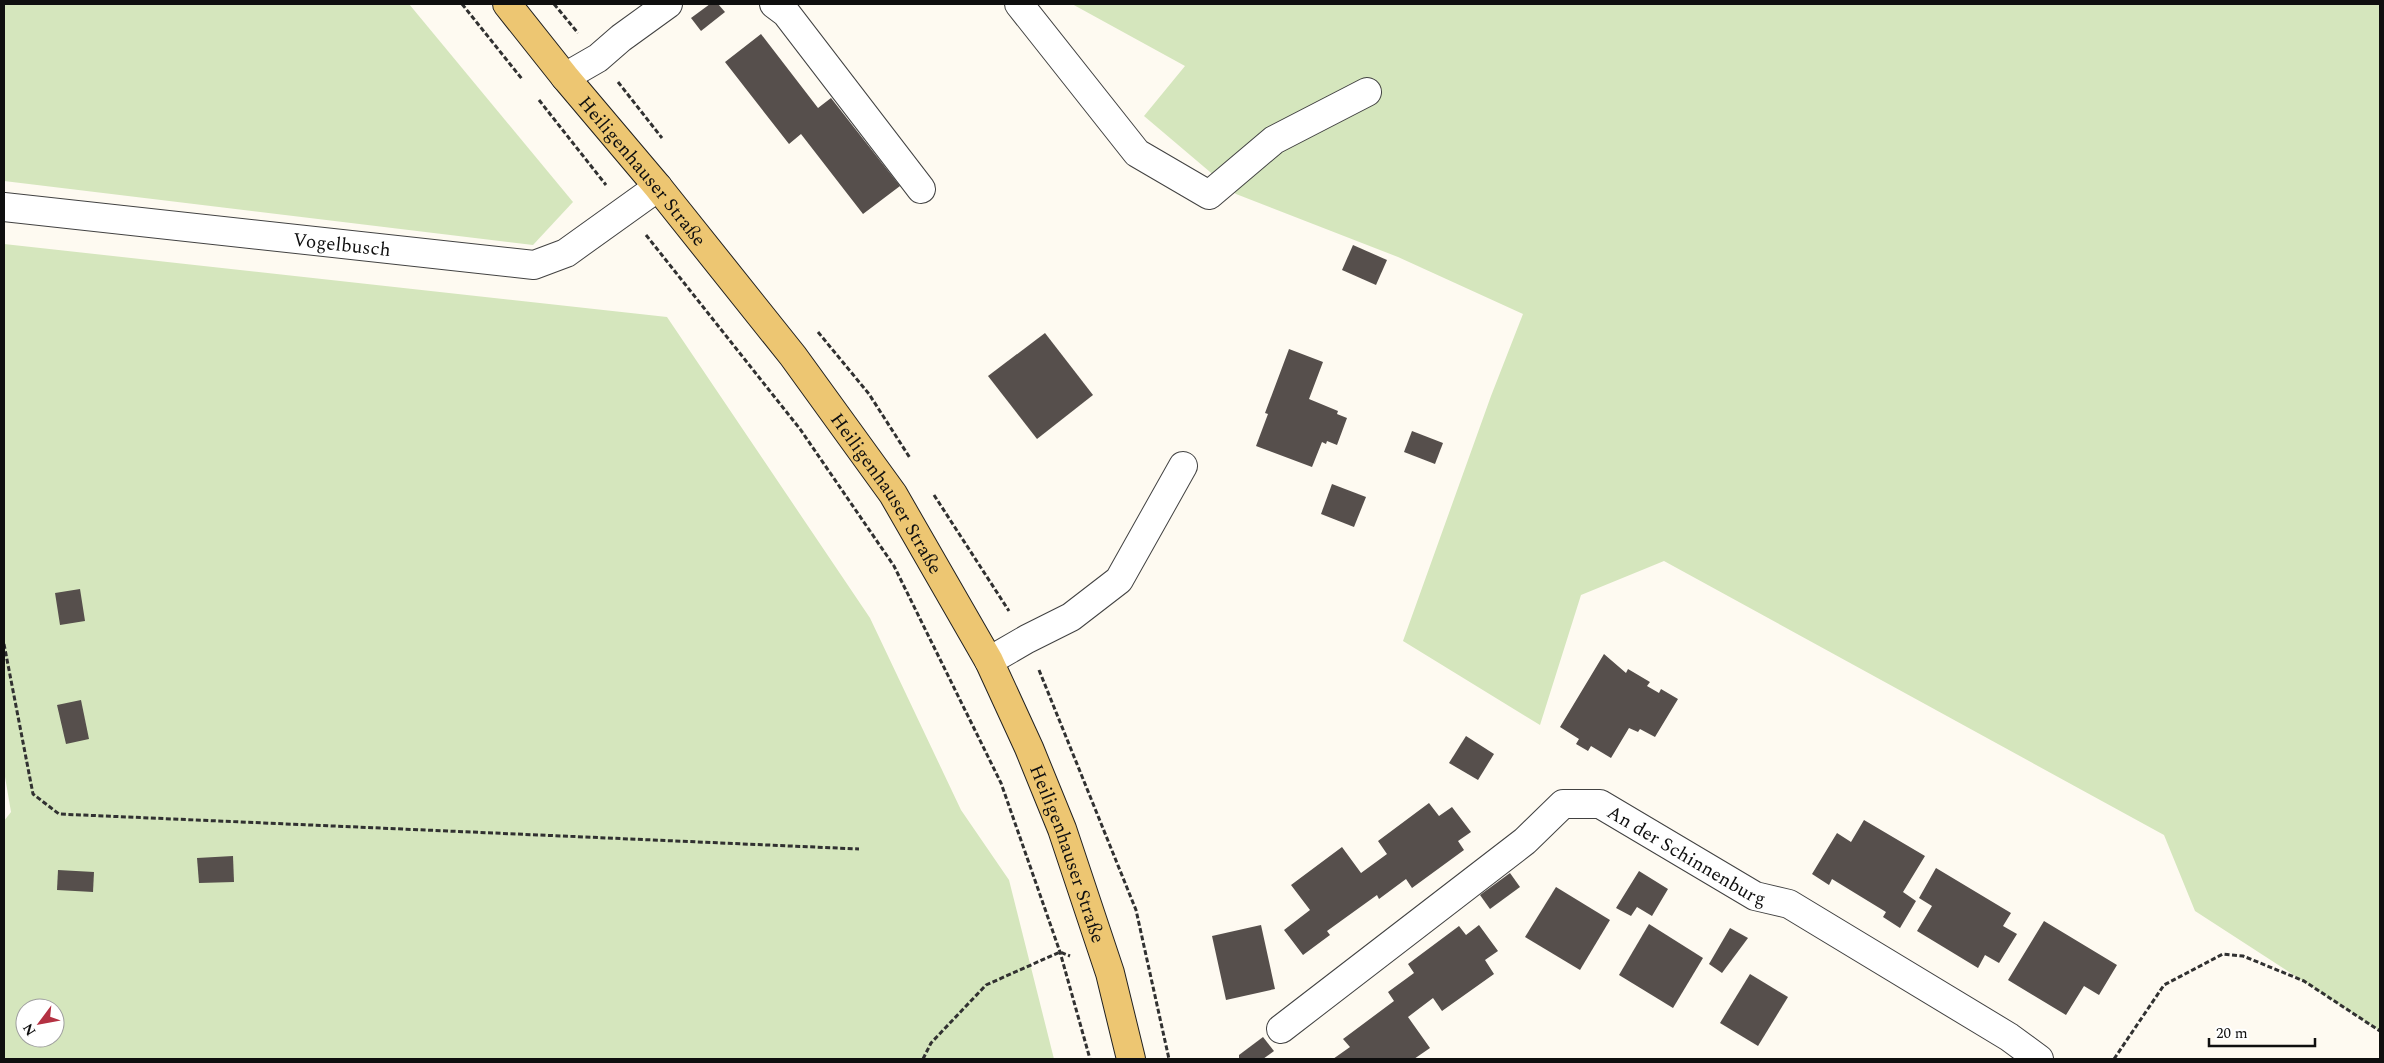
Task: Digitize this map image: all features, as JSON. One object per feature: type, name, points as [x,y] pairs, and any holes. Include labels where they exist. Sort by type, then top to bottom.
[{"type":"main road","name":"Heiligenhauser Straße","points":[[507,4],[565,77],[658,187],[793,356],[893,494],[989,661],[1029,748],[1062,829],[1110,972],[1130,1059]]},
{"type":"street","points":[[565,77],[598,58],[621,38],[668,4]]},
{"type":"street","points":[[774,4],[786,13],[921,189]]},
{"type":"street","points":[[1019,4],[1137,153],[1209,195],[1274,140],[1367,92]]},
{"type":"street","name":"Vogelbusch","points":[[4,207],[534,265],[566,253],[658,187]]},
{"type":"street","points":[[989,661],[1071,617],[1119,580],[1183,466]]},
{"type":"street","name":"An der Schinnenburg","points":[[1281,1029],[1525,840],[1563,804],[1600,804],[1755,896],[1789,904],[2009,1037],[2039,1059]]},
{"type":"path","points":[[462,4],[523,80]]},
{"type":"path","points":[[535,95],[800,429],[894,566],[1001,783],[1060,952],[1090,1059]]},
{"type":"path","points":[[4,644],[33,794],[59,814],[859,849]]},
{"type":"path","points":[[923,1059],[931,1043],[986,985],[1060,952],[1110,972]]},
{"type":"path","points":[[2114,1059],[2164,985],[2223,954],[2243,956],[2304,981],[2380,1031]]},
{"type":"green space","points":[[4,4],[409,4],[573,202],[533,245],[4,181]]},
{"type":"green space","points":[[1072,4],[2380,4],[2380,1031],[2195,911],[2164,835],[1664,561],[1581,595],[1540,725],[1403,641],[1491,396],[1523,314],[1398,257],[1236,194],[1144,116],[1185,66]]},
{"type":"green space","points":[[4,244],[667,317],[870,618],[961,810],[1009,880],[1054,1059],[4,1059],[4,821],[11,812],[4,771]]},
{"type":"building","points":[[710,4],[718,4],[725,12],[701,31],[691,18]]},
{"type":"building","points":[[761,34],[818,108],[831,98],[900,186],[863,214],[801,134],[789,144],[725,62]]},
{"type":"building","points":[[1353,245],[1387,260],[1376,285],[1342,270]]},
{"type":"building","points":[[1045,333],[1093,395],[1037,439],[988,376]]},
{"type":"building","points":[[1289,349],[1323,362],[1309,399],[1338,411],[1337,414],[1347,418],[1337,445],[1327,441],[1326,444],[1322,442],[1312,467],[1256,446],[1268,414],[1265,413]]},
{"type":"building","points":[[1412,431],[1443,443],[1435,464],[1404,452]]},
{"type":"building","points":[[1332,484],[1366,497],[1354,527],[1321,514]]},
{"type":"building","points":[[80,589],[85,621],[60,625],[55,593]]},
{"type":"building","points":[[1604,654],[1626,673],[1628,669],[1650,682],[1647,686],[1659,693],[1661,689],[1678,699],[1655,737],[1640,729],[1638,732],[1629,728],[1611,758],[1591,746],[1588,751],[1576,744],[1579,739],[1560,727]]},
{"type":"building","points":[[81,700],[89,739],[66,744],[57,705]]},
{"type":"building","points":[[1466,736],[1494,754],[1478,780],[1449,763]]},
{"type":"building","points":[[1429,803],[1439,816],[1452,807],[1471,832],[1458,841],[1464,850],[1412,888],[1406,879],[1379,899],[1377,895],[1327,931],[1330,935],[1303,955],[1284,930],[1310,910],[1291,885],[1342,847],[1361,873],[1387,854],[1378,841]]},
{"type":"building","points":[[1864,820],[1925,856],[1903,892],[1916,901],[1900,928],[1883,917],[1886,912],[1832,879],[1829,885],[1812,874],[1837,833],[1851,842]]},
{"type":"building","points":[[233,856],[234,882],[199,883],[197,858]]},
{"type":"building","points":[[1936,868],[2011,913],[2003,926],[2017,934],[1999,963],[1985,955],[1978,968],[1917,931],[1932,906],[1919,898]]},
{"type":"building","points":[[58,870],[94,872],[93,892],[57,890]]},
{"type":"building","points":[[1639,871],[1668,889],[1652,916],[1637,907],[1631,916],[1616,908]]},
{"type":"building","points":[[1510,873],[1520,887],[1490,909],[1480,895]]},
{"type":"building","points":[[1556,887],[1610,920],[1580,970],[1525,937]]},
{"type":"building","points":[[2044,921],[2117,965],[2099,995],[2084,986],[2066,1015],[2008,980]]},
{"type":"building","points":[[1649,924],[1703,958],[1673,1008],[1619,975]]},
{"type":"building","points":[[1261,925],[1275,989],[1226,1000],[1212,936]]},
{"type":"building","points":[[1479,925],[1498,951],[1485,960],[1494,974],[1442,1011],[1433,998],[1408,1017],[1430,1048],[1414,1059],[1333,1059],[1350,1047],[1343,1039],[1394,1001],[1388,992],[1414,973],[1408,964],[1459,926],[1466,935]]},
{"type":"building","points":[[1730,928],[1748,938],[1722,973],[1709,964]]},
{"type":"building","points":[[1750,974],[1788,997],[1758,1046],[1720,1023]]},
{"type":"building","points":[[1263,1037],[1274,1051],[1263,1059],[1239,1059],[1239,1055]]}]
